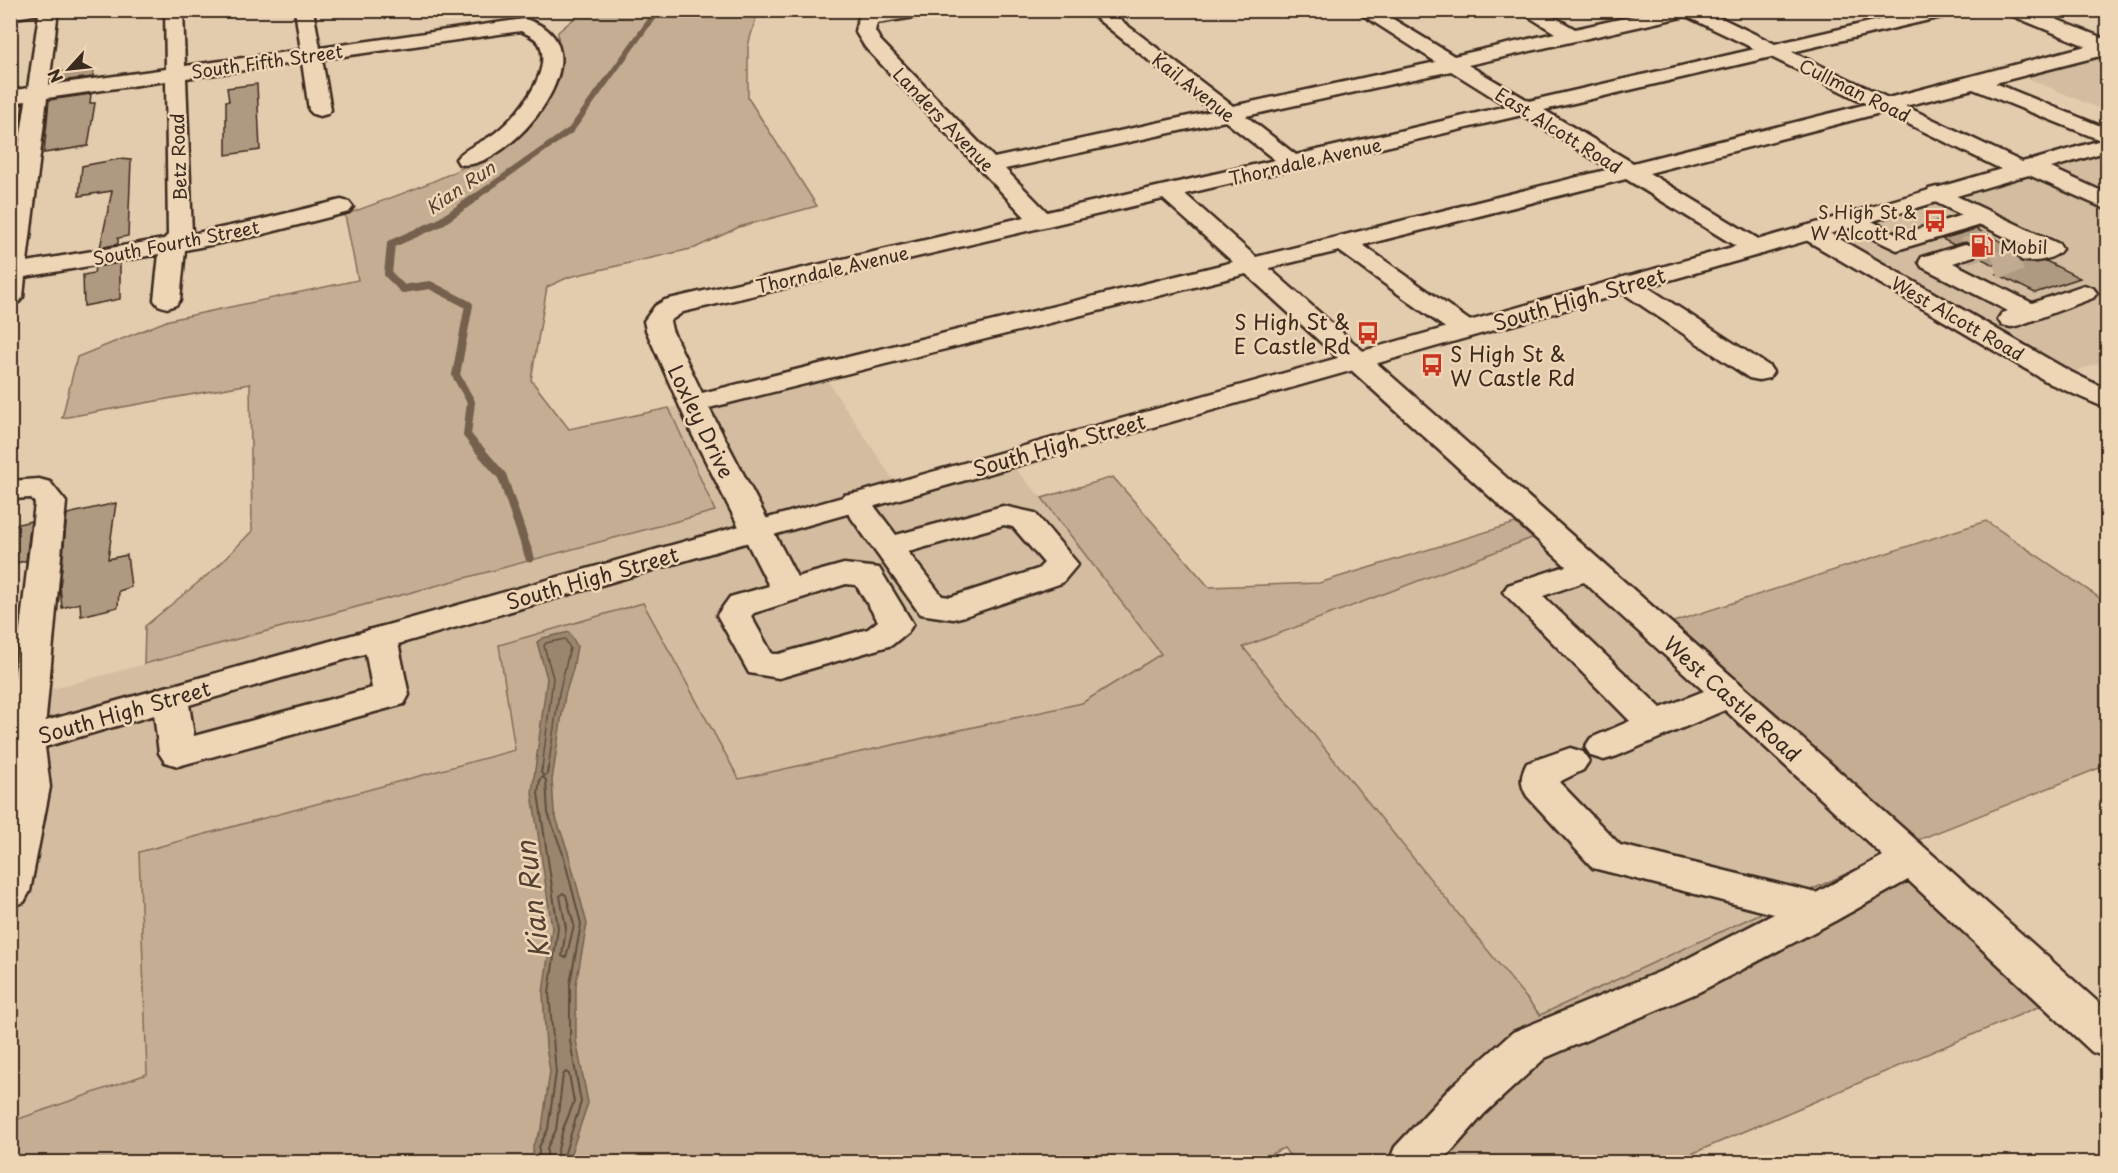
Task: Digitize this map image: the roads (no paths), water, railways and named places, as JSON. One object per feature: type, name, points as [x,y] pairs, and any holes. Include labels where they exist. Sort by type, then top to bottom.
[{"type":"street","points":[[10,13],[33,10]]},
{"type":"street","points":[[10,297],[19,170],[37,93],[49,10]]},
{"type":"street","name":"Betz Road","points":[[167,300],[173,243],[180,237],[174,10]]},
{"type":"street","points":[[304,10],[320,110]]},
{"type":"street","points":[[870,15],[921,10]]},
{"type":"street","name":"Kail Avenue","points":[[1095,10],[1293,163]]},
{"type":"street","name":"East Alcott Road","points":[[1364,10],[1626,172],[1756,248]]},
{"type":"street","points":[[1527,10],[1573,36]]},
{"type":"street","points":[[989,166],[1230,115],[1452,65],[1464,59],[1688,10]]},
{"type":"street","name":"Cullman Road","points":[[1688,10],[1884,104],[2108,203]]},
{"type":"street","name":"Thorndale Avenue","points":[[664,312],[687,302],[1525,110],[1948,10]]},
{"type":"street","points":[[2015,10],[2107,47]]},
{"type":"street","name":"Landers Avenue","points":[[870,15],[865,31],[872,43],[1042,221]]},
{"type":"street","name":"South Fifth Street","points":[[10,97],[524,25],[542,33],[549,43],[552,54],[549,76],[531,109],[514,129],[490,148],[466,159]]},
{"type":"street","points":[[693,404],[1626,172],[2107,47]]},
{"type":"street","points":[[1975,82],[2108,137]]},
{"type":"street","name":"South High Street","points":[[18,742],[755,530],[1756,248],[2108,144]]},
{"type":"street","name":"West Castle Road","points":[[1169,192],[1730,695],[2108,1039]]},
{"type":"street","points":[[1937,194],[1982,217],[2009,237],[2050,249],[2030,255]]},
{"type":"street","name":"South Fourth Street","points":[[12,272],[173,243],[309,216],[340,207]]},
{"type":"street","points":[[1897,243],[1982,217]]},
{"type":"street","points":[[1852,220],[2030,312]]},
{"type":"street","name":"West Alcott Road","points":[[1810,232],[2061,378],[2108,401]]},
{"type":"street","points":[[1344,243],[1464,329]]},
{"type":"street","points":[[1885,276],[1965,251]]},
{"type":"street","points":[[1959,276],[1995,266]]},
{"type":"street","points":[[1626,284],[1759,372]]},
{"type":"street","points":[[1978,329],[2084,293]]},
{"type":"street","name":"Loxley Drive","points":[[664,312],[657,321],[659,330],[755,530],[789,591]]},
{"type":"street","points":[[10,490],[39,488],[51,502],[18,742],[30,787],[10,891]]},
{"type":"street","points":[[855,502],[932,606],[953,608],[1050,576],[1062,564],[1024,520],[1003,515],[890,547]]},
{"type":"street","points":[[1590,569],[1520,592],[1655,724]]},
{"type":"street","points":[[170,698],[178,753],[391,695],[380,638]]},
{"type":"street","points":[[1730,695],[1540,773],[1540,786],[1606,857],[1820,910]]},
{"type":"street","points":[[1412,1162],[1468,1100],[1529,1045],[1684,980],[1820,910],[1911,859]]},
{"type":"water","points":[[569,632],[577,646],[565,695],[552,780],[554,812],[568,852],[587,924],[576,984],[576,1040],[588,1103],[568,1162],[533,1162],[533,1145],[542,1128],[550,1071],[546,1047],[543,993],[552,928],[532,793],[547,678],[537,642],[543,638]]},
{"type":"waterway","name":"Kian Run","points":[[474,198],[571,130],[658,10]]},
{"type":"waterway","name":"Kian Run","points":[[476,197],[439,223],[391,244],[388,274],[403,289],[430,285],[469,305],[456,375],[471,402],[467,435],[479,450]]},
{"type":"waterway","name":"Kian Run","points":[[478,448],[502,476],[530,558]]},
{"type":"tunnel","points":[[1965,251],[1999,240]]},
{"type":"tunnel","points":[[1995,266],[2030,255]]},
{"type":"place","name":"S High St & W Alcott Rd","points":[[1935,221]]},
{"type":"place","name":"Mobil","points":[[1982,246]]},
{"type":"place","name":"S High St & E Castle Rd","points":[[1368,333]]},
{"type":"place","name":"S High St & W Castle Rd","points":[[1432,365]]}]
